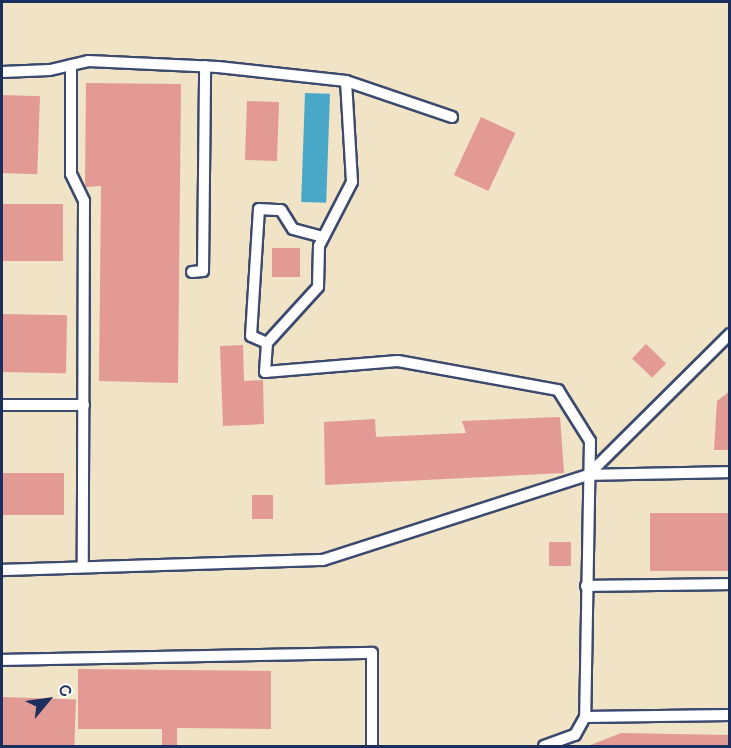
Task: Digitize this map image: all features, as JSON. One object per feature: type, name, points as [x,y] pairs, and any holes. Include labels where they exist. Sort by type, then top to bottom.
[{"type":"lane","points":[[2,72],[50,70],[88,61],[205,66],[346,81],[452,117]]},
{"type":"lane","points":[[71,65],[71,174],[84,201],[83,567]]},
{"type":"lane","points":[[192,272],[203,271],[205,66]]},
{"type":"lane","points":[[346,81],[352,182],[319,246],[318,287],[267,343],[265,372],[398,362],[558,390],[590,441],[585,717],[575,735],[565,742],[544,747]]},
{"type":"lane","points":[[267,343],[250,336],[259,209],[281,210],[293,229],[323,237]]},
{"type":"lane","points":[[588,475],[729,334]]},
{"type":"lane","points":[[2,405],[84,405]]},
{"type":"lane","points":[[2,570],[323,560],[588,475],[729,472]]},
{"type":"lane","points":[[586,586],[729,584]]},
{"type":"lane","points":[[2,660],[372,653],[372,747]]},
{"type":"lane","points":[[585,717],[729,715]]},
{"type":"water","points":[[305,93],[330,94],[326,203],[301,202]]},
{"type":"building","points":[[86,83],[181,84],[178,383],[99,381],[101,186],[85,187]]},
{"type":"building","points":[[2,95],[40,96],[37,174],[2,173]]},
{"type":"building","points":[[247,101],[279,102],[277,161],[245,160]]},
{"type":"building","points":[[481,117],[515,133],[488,191],[454,175]]},
{"type":"building","points":[[2,204],[63,204],[63,261],[2,261]]},
{"type":"building","points":[[272,248],[300,248],[300,277],[272,277]]},
{"type":"building","points":[[2,314],[67,315],[66,373],[2,372]]},
{"type":"building","points":[[646,344],[666,363],[652,378],[632,358]]},
{"type":"building","points":[[243,345],[244,381],[263,380],[264,424],[223,426],[220,346]]},
{"type":"building","points":[[730,391],[730,450],[714,450],[717,401]]},
{"type":"building","points":[[560,417],[564,473],[325,485],[324,422],[375,419],[376,437],[466,433],[462,421]]},
{"type":"building","points":[[2,473],[64,473],[64,515],[2,515]]},
{"type":"building","points":[[252,495],[273,495],[273,519],[252,519]]},
{"type":"building","points":[[650,513],[730,513],[730,571],[650,571]]},
{"type":"building","points":[[549,542],[571,542],[571,566],[549,566]]},
{"type":"building","points":[[78,669],[271,671],[271,729],[177,728],[177,746],[162,746],[162,729],[78,729]]},
{"type":"building","points":[[2,697],[76,700],[74,746],[2,746]]},
{"type":"building","points":[[621,733],[730,735],[730,746],[588,746]]}]
